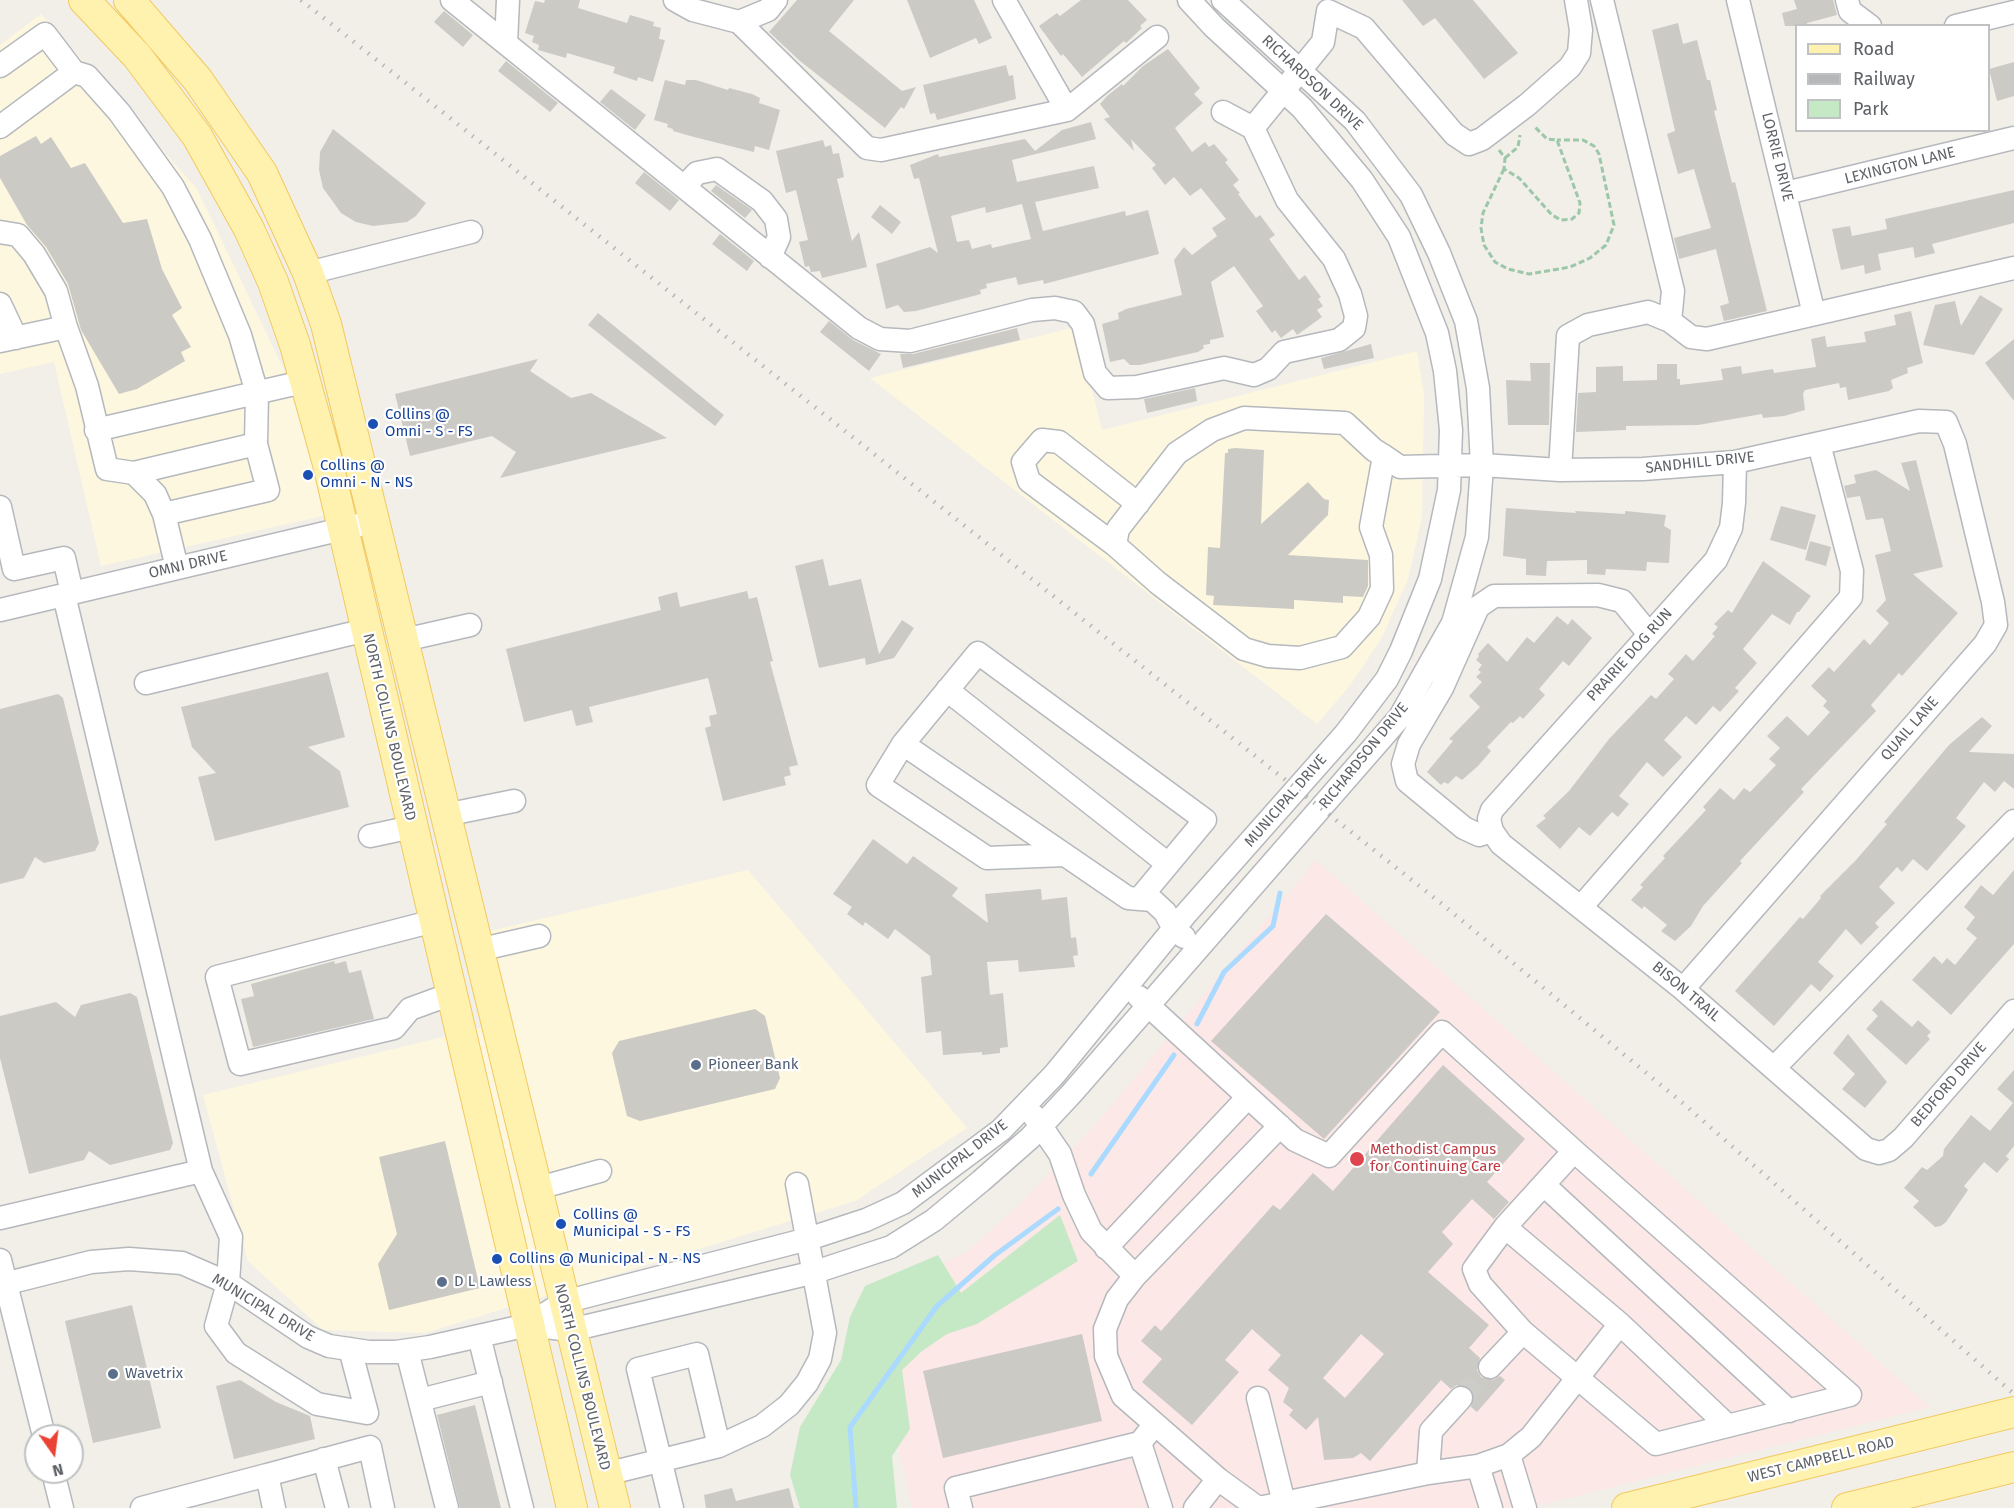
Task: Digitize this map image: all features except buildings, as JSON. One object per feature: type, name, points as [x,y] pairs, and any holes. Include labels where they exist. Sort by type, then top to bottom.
[{"type":"main road","name":"NORTH COLLINS BOULEVARD","points":[[84,0],[137,56],[167,94],[219,171],[273,282],[307,381],[528,1325],[568,1507]]},
{"type":"main road","name":"NORTH COLLINS BOULEVARD","points":[[129,0],[198,80],[262,172],[308,273],[326,324],[615,1508]]},
{"type":"main road","points":[[153,0],[198,80]]},
{"type":"main road","points":[[387,717],[418,782],[445,816],[419,857]]},
{"type":"main road","name":"WEST CAMPBELL ROAD","points":[[1627,1508],[2014,1412]]},
{"type":"main road","points":[[1847,1508],[1906,1501],[2014,1467]]},
{"type":"street","points":[[453,0],[859,328],[880,339],[910,341],[1032,310],[1054,308],[1074,312],[1083,324],[1095,373],[1108,388],[1137,387],[1224,368],[1254,375],[1268,369],[1284,352],[1338,340],[1347,336],[1354,328],[1356,316],[1350,294],[1334,259],[1287,200],[1253,128],[1223,112]]},
{"type":"street","points":[[506,43],[508,0]]},
{"type":"street","points":[[675,0],[693,10],[739,22],[867,148],[881,150],[1067,110],[1157,37]]},
{"type":"street","points":[[739,22],[768,10],[776,0]]},
{"type":"street","points":[[1004,0],[1067,110]]},
{"type":"street","name":"RICHARDSON DRIVE","points":[[1189,0],[1214,27],[1283,91],[1338,149],[1399,237],[1437,333],[1445,370],[1451,430],[1450,465],[1445,517],[1430,579],[1401,651],[1387,679],[1346,733]]},
{"type":"street","name":"RICHARDSON DRIVE","points":[[1072,1093],[1400,717],[1453,623],[1477,537],[1482,465],[1474,354],[1466,321],[1439,253],[1410,195],[1380,151],[1355,121],[1223,0]]},
{"type":"street","points":[[1253,128],[1323,42],[1328,11],[1365,28],[1454,134],[1469,144],[1482,139],[1570,67],[1579,53],[1576,0]]},
{"type":"street","points":[[1602,0],[1673,291],[1670,321]]},
{"type":"street","name":"LORRIE DRIVE","points":[[1738,0],[1814,314]]},
{"type":"street","points":[[1847,0],[1850,11],[1867,24]]},
{"type":"street","points":[[1964,24],[2014,12]]},
{"type":"street","points":[[0,66],[45,34],[74,72],[87,76],[119,112],[173,188],[200,239],[240,335],[257,393],[256,444],[267,489],[164,514]]},
{"type":"street","points":[[0,128],[74,72]]},
{"type":"street","name":"LEXINGTON LANE","points":[[1786,193],[2014,138]]},
{"type":"street","points":[[684,187],[697,173],[717,169],[762,201],[776,219],[779,237],[770,257]]},
{"type":"street","points":[[0,232],[18,235],[34,254],[56,291],[87,386],[107,470],[134,473],[256,444]]},
{"type":"street","points":[[308,273],[471,232]]},
{"type":"street","points":[[1560,470],[1568,336],[1588,325],[1648,312],[1670,321],[1691,337],[1707,339],[2014,268]]},
{"type":"street","points":[[0,304],[8,339],[66,327]]},
{"type":"street","points":[[96,430],[307,381]]},
{"type":"street","name":"SANDHILL DRIVE","points":[[1115,545],[1118,529],[1177,453],[1212,430],[1245,418],[1345,423],[1400,467],[1482,465],[1560,470],[1643,469],[1735,462],[1919,421],[1946,422]]},
{"type":"street","name":"QUAIL LANE","points":[[1683,989],[1985,644],[1996,625],[1994,602],[1958,455],[1946,422]]},
{"type":"street","points":[[1138,504],[1059,441],[1042,440],[1023,462],[1029,481],[1115,545],[1158,583],[1244,649],[1268,656],[1300,658],[1342,647],[1369,617],[1382,589],[1381,555],[1371,527],[1384,456]]},
{"type":"street","points":[[1581,907],[1851,597],[1852,571],[1819,444]]},
{"type":"street","name":"PRAIRIE DOG RUN","points":[[1492,831],[1489,819],[1492,810],[1716,560],[1731,528],[1735,462]]},
{"type":"street","points":[[134,473],[155,494],[164,514],[177,568]]},
{"type":"street","points":[[0,507],[14,569],[64,558],[68,594],[201,1171],[231,1237],[228,1283],[216,1326],[236,1353],[317,1404],[367,1413],[351,1349]]},
{"type":"street","name":"OMNI DRIVE","points":[[0,609],[375,522]]},
{"type":"street","points":[[1492,831],[1479,835],[1464,828],[1407,781],[1403,764],[1408,744],[1442,687],[1478,607],[1494,596],[1598,595],[1622,601],[1649,634]]},
{"type":"street","points":[[404,640],[470,626]]},
{"type":"street","points":[[147,683],[366,630]]},
{"type":"street","points":[[1065,855],[987,858],[878,785],[903,744],[978,653],[1205,820],[1140,898]]},
{"type":"street","points":[[947,690],[1168,864]]},
{"type":"street","name":"MUNICIPAL DRIVE","points":[[567,1316],[866,1220],[903,1203],[1001,1130],[1054,1075],[1126,987],[1170,925],[1346,733]]},
{"type":"street","points":[[903,744],[1128,898],[1140,898]]},
{"type":"street","points":[[445,816],[514,801]]},
{"type":"street","points":[[1774,1068],[2014,821]]},
{"type":"street","points":[[370,836],[412,827]]},
{"type":"street","name":"BISON TRAIL","points":[[1492,831],[1501,844],[1683,989],[1866,1149],[1879,1154]]},
{"type":"street","points":[[1140,898],[1143,908],[1158,920],[1170,925],[1199,950]]},
{"type":"street","points":[[434,921],[217,977],[240,1064],[394,1028],[410,1009],[451,994]]},
{"type":"street","points":[[478,950],[539,936]]},
{"type":"street","points":[[1126,987],[1150,1006],[1187,1044],[1295,1140],[1329,1156],[1442,1032],[1850,1395],[1656,1444],[1523,1332],[1480,1284],[1474,1269],[1505,1227],[1574,1151]]},
{"type":"street","name":"BEDFORD DRIVE","points":[[1879,1154],[1889,1150],[1903,1138],[2014,1011]]},
{"type":"street","name":"MUNICIPAL DRIVE","points":[[3,1285],[91,1262],[129,1259],[182,1263],[228,1283],[308,1337],[329,1346],[369,1352],[407,1351],[567,1316],[815,1272],[891,1247],[926,1225],[981,1181],[1042,1125],[1072,1093]]},
{"type":"street","points":[[1106,1248],[1248,1097]]},
{"type":"street","points":[[1025,1106],[1042,1125],[1060,1154],[1074,1195],[1092,1231],[1135,1276]]},
{"type":"street","points":[[1280,1126],[1135,1276],[1117,1299],[1106,1329],[1106,1356],[1123,1396],[1218,1479],[1258,1508],[1428,1473],[1478,1466],[1509,1455],[1531,1437],[1620,1324]]},
{"type":"street","points":[[0,1218],[201,1171]]},
{"type":"street","points":[[536,1189],[600,1171]]},
{"type":"street","points":[[606,1474],[719,1446],[762,1426],[789,1405],[807,1383],[820,1359],[825,1333],[797,1184]]},
{"type":"street","points":[[1544,1185],[1789,1411]]},
{"type":"street","points":[[1505,1227],[1620,1324],[1728,1426]]},
{"type":"street","points":[[0,1260],[3,1285],[41,1424]]},
{"type":"street","points":[[1490,1367],[1523,1332]]},
{"type":"street","points":[[479,1336],[522,1508]]},
{"type":"street","points":[[407,1351],[447,1508]]},
{"type":"street","points":[[672,1508],[638,1369],[697,1354],[719,1446]]},
{"type":"street","points":[[420,1400],[491,1382]]},
{"type":"street","points":[[1258,1398],[1284,1503]]},
{"type":"street","points":[[1428,1473],[1431,1431],[1461,1398]]},
{"type":"street","points":[[961,1508],[956,1488],[1140,1443],[1155,1424]]},
{"type":"street","points":[[1140,1443],[1161,1508]]},
{"type":"street","points":[[142,1508],[185,1503],[267,1475],[370,1447],[383,1508]]},
{"type":"street","points":[[1509,1455],[1525,1508]]},
{"type":"street","points":[[324,1460],[337,1508]]},
{"type":"street","points":[[1478,1466],[1491,1508]]},
{"type":"street","points":[[267,1475],[274,1508]]},
{"type":"street","points":[[1195,1508],[1218,1479]]},
{"type":"street","points":[[56,1484],[62,1508]]},
{"type":"path","points":[[1495,143],[1505,158],[1504,169],[1483,213],[1481,228],[1484,245],[1495,261],[1508,269],[1529,274],[1570,267],[1590,258],[1606,245],[1614,225],[1599,154],[1593,146],[1583,140],[1547,139],[1535,126],[1527,126]]},
{"type":"path","points":[[1505,158],[1518,147],[1521,131]]},
{"type":"path","points":[[1504,169],[1519,178],[1552,215],[1561,220],[1572,219],[1579,213],[1580,203],[1557,140]]},
{"type":"shaded area","points":[[41,14],[197,189],[285,372],[327,515],[101,566],[54,362],[0,374],[0,45]]},
{"type":"shaded area","points":[[1076,327],[1102,430],[1417,351],[1424,396],[1422,517],[1408,579],[1381,639],[1351,684],[1317,724],[870,378]]},
{"type":"shaded area","name":"Methodist Campus for Continuing Care","points":[[1316,860],[1930,1407],[1530,1508],[912,1508],[862,1294],[896,1286],[967,1252],[1024,1200],[1101,1118]]},
{"type":"shaded area","points":[[748,870],[967,1128],[855,1201],[425,1333],[323,1330],[248,1261],[203,1095],[513,1020],[490,931]]},
{"type":"green space","points":[[1060,1215],[1078,1261],[977,1324],[947,1334],[922,1351],[902,1370],[910,1429],[892,1456],[897,1508],[800,1508],[790,1475],[800,1427],[841,1360],[850,1317],[865,1286],[938,1255],[961,1293]]},
{"type":"waterway","points":[[1197,1024],[1224,972],[1273,926],[1280,893]]},
{"type":"waterway","points":[[1091,1174],[1174,1055]]},
{"type":"waterway","points":[[856,1508],[850,1427],[937,1306],[995,1255],[1058,1209]]},
{"type":"tunnel","points":[[1461,1398],[1490,1367]]},
{"type":"railway","points":[[301,0],[1442,904],[1685,1105],[2014,1394]]},
{"type":"place","name":"Collins @ Omni - S - FS","points":[[373,424]]},
{"type":"place","name":"Collins @ Omni - N - NS","points":[[308,475]]},
{"type":"place","name":"Pioneer Bank","points":[[696,1065]]},
{"type":"place","name":"Methodist Campus for Continuing Care","points":[[1357,1159]]},
{"type":"place","name":"Collins @ Municipal - S - FS","points":[[561,1224]]},
{"type":"place","name":"Collins @ Municipal - N - NS","points":[[497,1259]]},
{"type":"place","name":"D L Lawless","points":[[442,1282]]},
{"type":"place","name":"Wavetrix","points":[[113,1374]]}]
